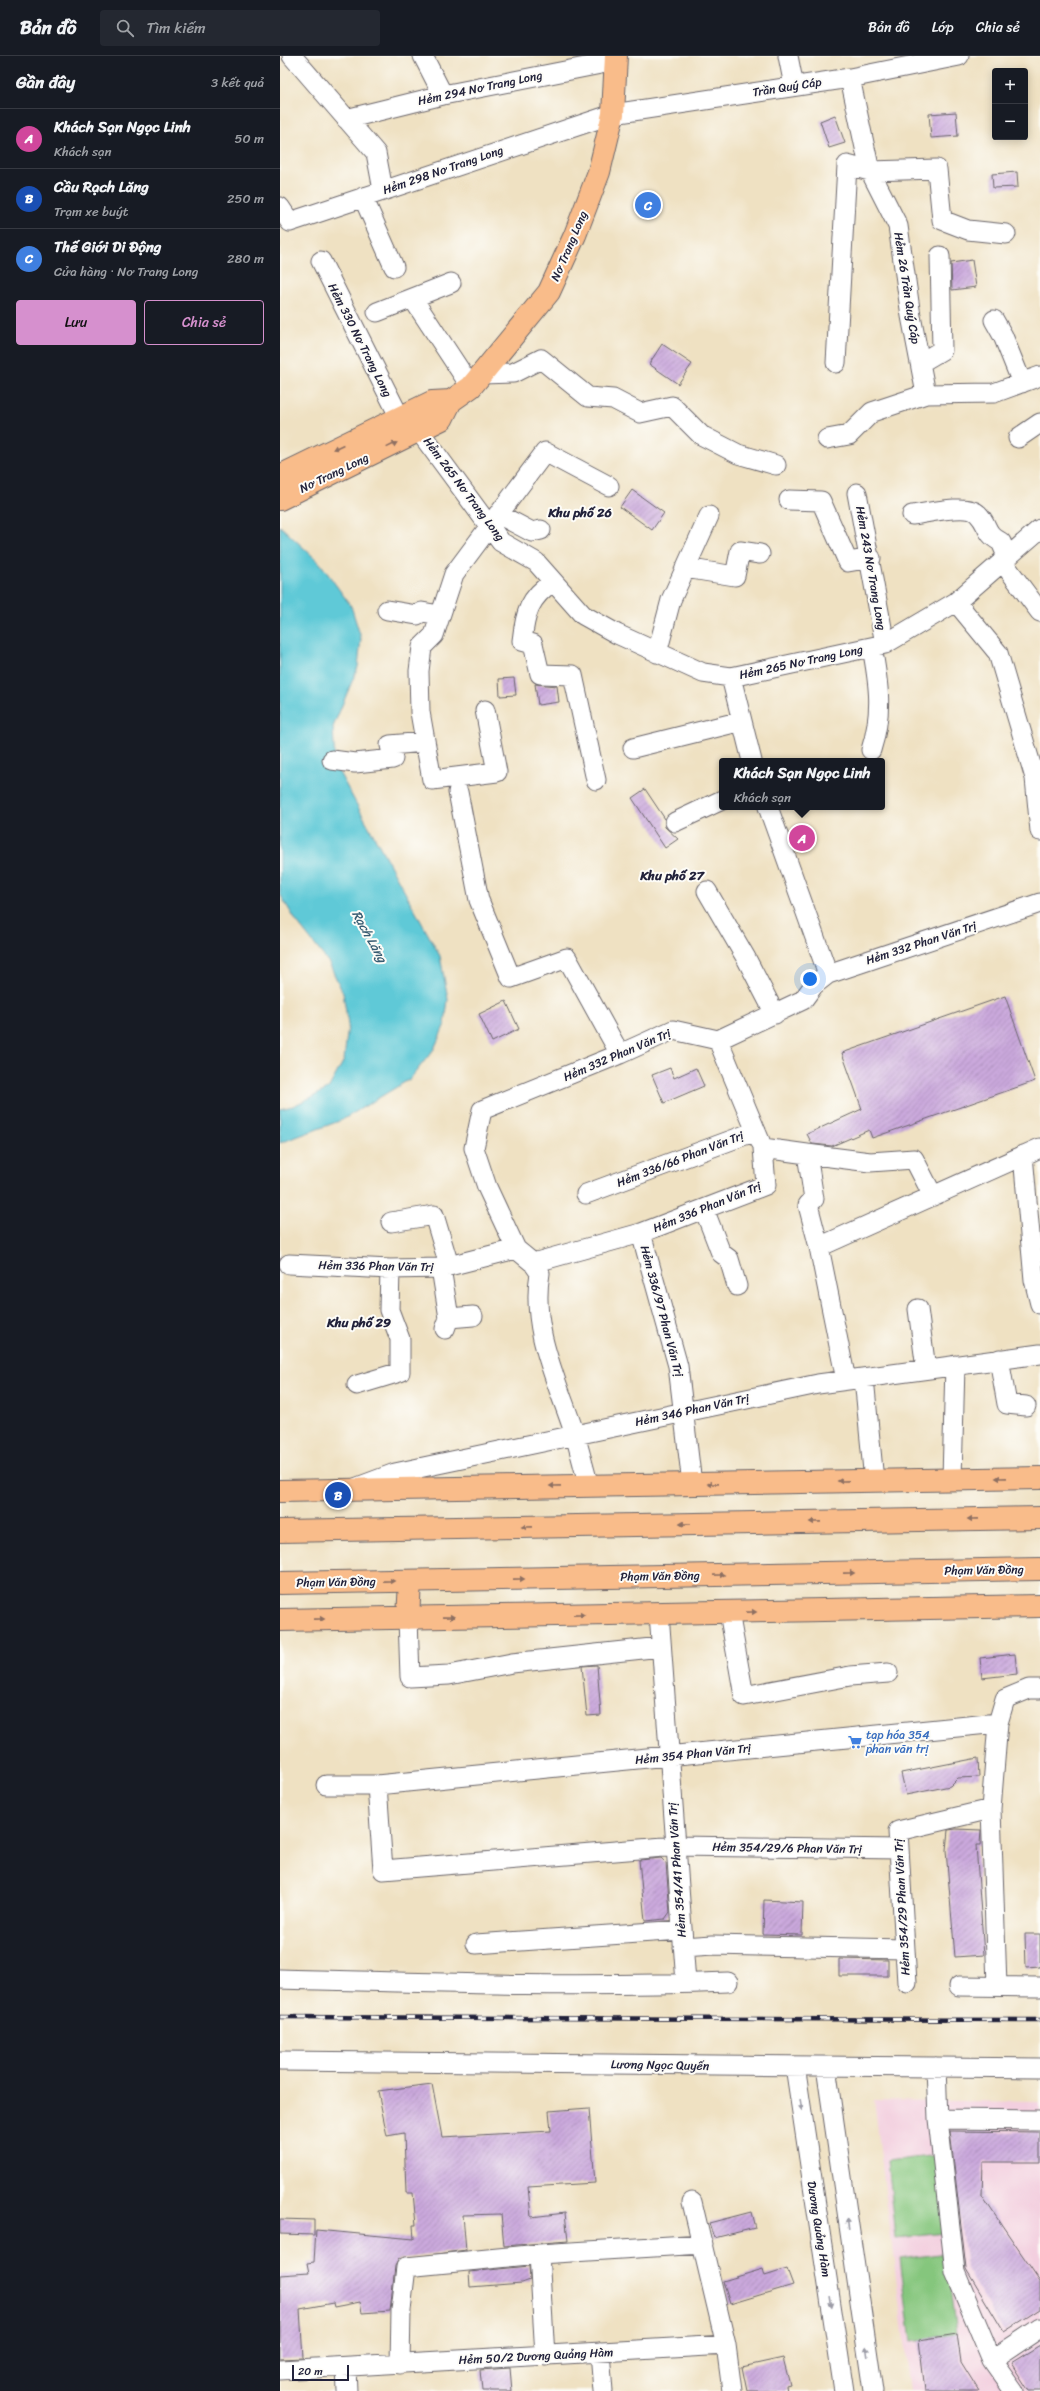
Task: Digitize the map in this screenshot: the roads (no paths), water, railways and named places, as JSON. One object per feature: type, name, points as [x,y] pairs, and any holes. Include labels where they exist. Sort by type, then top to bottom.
[{"type":"main road","name":"Nơ Trang Long","points":[[286,485],[420,432],[442,419],[451,401],[477,380],[549,292],[575,235],[598,172],[613,114],[616,58]]},
{"type":"main road","name":"Nơ Trang Long","points":[[286,485],[400,418],[432,402],[451,401]]},
{"type":"main road","points":[[280,1491],[1040,1478]]},
{"type":"main road","points":[[280,1531],[1040,1518]]},
{"type":"main road","name":"Phạm Văn Đồng","points":[[280,1583],[1040,1569]]},
{"type":"main road","points":[[408,1618],[410,1581]]},
{"type":"main road","points":[[280,1620],[1040,1606]]},
{"type":"street","points":[[423,56],[443,95]]},
{"type":"street","points":[[788,56],[794,86]]},
{"type":"street","name":"Trần Quý Cáp","points":[[613,114],[850,78],[958,56]]},
{"type":"street","points":[[295,57],[376,153],[383,190]]},
{"type":"street","name":"Hẻm 294 Nơ Trang Long","points":[[346,119],[443,95],[616,58]]},
{"type":"street","name":"Hẻm 26 Trần Quý Cáp","points":[[850,78],[870,170],[898,226],[926,394]]},
{"type":"street","name":"Hẻm 298 Nơ Trang Long","points":[[280,207],[290,222],[613,114]]},
{"type":"street","points":[[836,363],[847,166],[870,170],[937,169],[942,220],[968,230],[1006,234]]},
{"type":"street","points":[[363,198],[394,267]]},
{"type":"street","name":"Hẻm 26 Trần Quý Cáp","points":[[920,363],[942,350],[943,321],[940,256]]},
{"type":"street","name":"Hẻm 330 Nơ Trang Long","points":[[321,261],[400,418]]},
{"type":"street","points":[[377,312],[451,283]]},
{"type":"street","points":[[413,299],[477,380],[513,373],[541,359],[588,397],[613,399],[640,413],[672,406],[701,435],[738,454],[776,465]]},
{"type":"street","points":[[994,320],[1003,336],[1022,383]]},
{"type":"street","points":[[827,439],[849,435],[872,412],[926,394],[994,393],[1040,376]]},
{"type":"street","points":[[1018,438],[1040,423]]},
{"type":"street","name":"Hẻm 265 Nơ Trang Long","points":[[420,432],[494,519],[501,542],[536,562],[583,615],[617,634],[703,673],[731,676],[878,646],[956,602],[1004,558],[1040,529]]},
{"type":"street","points":[[485,710],[498,772],[432,780],[420,712],[418,671],[422,647],[434,635],[454,574],[545,452],[609,486]]},
{"type":"street","name":"Hẻm 243 Nơ Trang Long","points":[[857,493],[871,558],[878,646]]},
{"type":"street","points":[[789,500],[821,500],[848,562],[871,558]]},
{"type":"street","points":[[912,515],[969,508],[979,514],[991,537],[1001,542],[1004,558],[1040,612]]},
{"type":"street","points":[[657,653],[671,600],[709,516]]},
{"type":"street","points":[[494,519],[532,532],[542,530]]},
{"type":"street","points":[[685,568],[735,576],[740,551],[760,554]]},
{"type":"street","points":[[553,582],[540,590],[530,606],[525,618],[522,641],[533,644],[540,674],[572,674],[596,780]]},
{"type":"street","points":[[956,602],[998,653],[1035,778],[1040,831]]},
{"type":"street","points":[[387,610],[417,615],[422,612],[440,615]]},
{"type":"street","name":"Hẻm 265 Nơ Trang Long","points":[[871,750],[876,733],[880,705],[878,646]]},
{"type":"street","points":[[731,676],[751,758]]},
{"type":"street","points":[[633,748],[742,721]]},
{"type":"street","points":[[332,760],[355,763],[393,759],[390,745],[425,742]]},
{"type":"street","points":[[458,792],[480,900],[511,978],[567,958],[620,1054]]},
{"type":"street","points":[[675,822],[719,801]]},
{"type":"street","points":[[769,810],[828,974]]},
{"type":"street","points":[[707,891],[746,958],[774,1014]]},
{"type":"street","name":"Hẻm 332 Phan Văn Trị","points":[[516,1249],[487,1187],[474,1148],[482,1110],[620,1054],[673,1030],[718,1040],[803,1000],[814,985],[828,974],[1040,903]]},
{"type":"street","points":[[718,1040],[756,1131]]},
{"type":"street","name":"Hẻm 336/66 Phan Văn Trị","points":[[586,1194],[756,1131],[763,1148]]},
{"type":"street","points":[[763,1148],[870,1162],[914,1159],[933,1196]]},
{"type":"street","name":"Hẻm 336 Phan Văn Trị","points":[[534,1263],[641,1233],[766,1185],[763,1148]]},
{"type":"street","points":[[819,1247],[1032,1151],[1034,1280],[1040,1304]]},
{"type":"street","points":[[807,1154],[814,1199],[808,1205],[855,1379],[874,1481]]},
{"type":"street","points":[[704,1209],[721,1253],[729,1259],[737,1286]]},
{"type":"street","points":[[391,1222],[434,1215],[445,1267],[447,1324],[473,1316]]},
{"type":"street","name":"Hẻm 336/97 Phan Văn Trị","points":[[641,1233],[678,1366],[685,1412],[692,1484]]},
{"type":"street","points":[[516,1249],[534,1263],[540,1273],[537,1292],[547,1359],[575,1435],[589,1486]]},
{"type":"street","name":"Hẻm 336 Phan Văn Trị","points":[[289,1264],[390,1269],[445,1267],[516,1249]]},
{"type":"street","points":[[357,1385],[400,1372],[400,1339],[389,1310],[390,1269]]},
{"type":"street","points":[[918,1309],[926,1369]]},
{"type":"street","name":"Hẻm 346 Phan Văn Trị","points":[[350,1490],[395,1473],[818,1384],[1040,1354]]},
{"type":"street","points":[[999,1359],[1007,1404],[1026,1406]]},
{"type":"street","points":[[952,1479],[955,1365]]},
{"type":"street","points":[[729,1612],[744,1696],[850,1676],[888,1673]]},
{"type":"street","name":"Hẻm 354/41 Phan Văn Trị","points":[[659,1613],[686,1983]]},
{"type":"street","points":[[408,1618],[410,1677],[449,1675],[512,1663],[661,1647]]},
{"type":"street","points":[[997,1986],[991,1809],[998,1723],[1005,1699],[1029,1689],[1040,1689]]},
{"type":"street","name":"Hẻm 354 Phan Văn Trị","points":[[326,1785],[377,1785],[998,1723]]},
{"type":"street","name":"Hẻm 354/29/6 Phan Văn Trị","points":[[377,1785],[383,1870],[676,1846],[899,1849]]},
{"type":"street","name":"Hẻm 354/29 Phan Văn Trị","points":[[907,1983],[898,1831],[991,1809]]},
{"type":"street","points":[[476,1944],[682,1939],[714,1945],[905,1949]]},
{"type":"street","points":[[280,1979],[499,1984],[728,1982]]},
{"type":"street","points":[[959,1986],[1040,1987]]},
{"type":"street","name":"Lương Ngọc Quyến","points":[[280,2061],[1040,2068]]},
{"type":"street","name":"Dương Quảng Hàm","points":[[795,2066],[844,2391]]},
{"type":"street","points":[[826,2067],[873,2391]]},
{"type":"street","points":[[936,2067],[938,2119],[955,2272],[992,2360],[1014,2391]]},
{"type":"street","points":[[938,2119],[1040,2120]]},
{"type":"street","points":[[692,2202],[726,2346],[732,2391]]},
{"type":"street","points":[[400,2364],[401,2310],[406,2266],[539,2254],[703,2244]]},
{"type":"street","points":[[539,2254],[545,2356]]},
{"type":"street","points":[[992,2360],[1040,2328]]},
{"type":"street","name":"Hẻm 50/2 Dương Quảng Hàm","points":[[280,2370],[726,2346]]},
{"type":"street","points":[[600,2352],[603,2391]]},
{"type":"street","points":[[346,2366],[347,2391]]},
{"type":"water","name":"Rạch Lăng","points":[[280,526],[320,563],[351,606],[361,638],[358,667],[333,727],[335,765],[440,956],[448,999],[445,1024],[434,1049],[410,1079],[342,1120],[280,1143],[280,1109],[293,1106],[328,1089],[344,1060],[348,1025],[343,993],[329,963],[296,921],[280,894]]},
{"type":"railway","points":[[280,2017],[1040,2020]]},
{"type":"place","name":"Thế Giới Di Động","points":[[648,205]]},
{"type":"place","name":"Khách Sạn Ngọc Linh","points":[[802,838]]},
{"type":"place","name":"Cầu Rạch Lăng","points":[[338,1495]]},
{"type":"place","name":"tạp hóa 354 phan văn trị","points":[[855,1742]]},
{"type":"district","name":"Khu phố 26","points":[[580,512]]},
{"type":"district","name":"Khu phố 27","points":[[672,875]]},
{"type":"district","name":"Khu phố 29","points":[[359,1322]]}]
